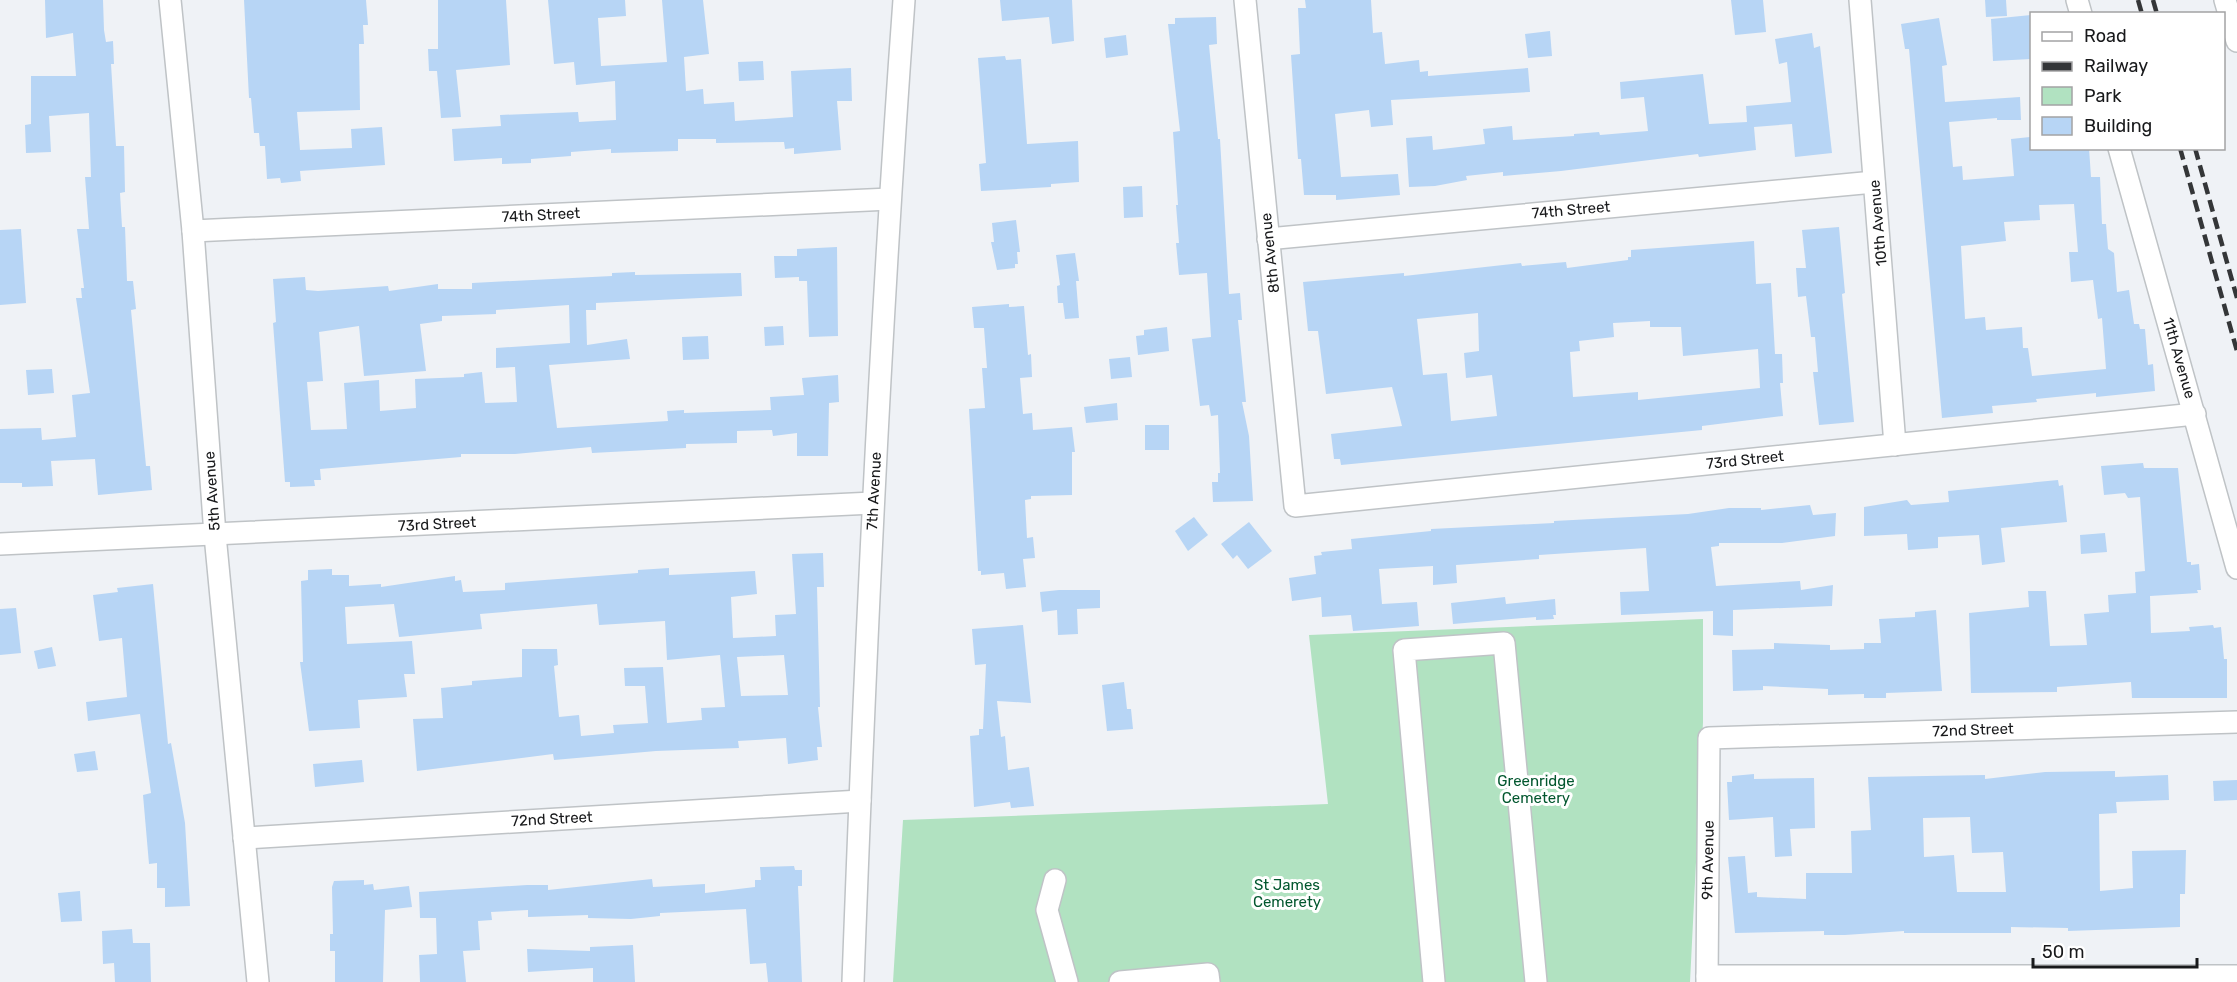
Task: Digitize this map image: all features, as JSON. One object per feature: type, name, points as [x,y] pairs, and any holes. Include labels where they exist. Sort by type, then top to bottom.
[{"type":"street","name":"5th Avenue","points":[[170,0],[193,231],[215,535],[258,982]]},
{"type":"street","name":"7th Avenue","points":[[853,982],[873,503],[904,0]]},
{"type":"street","name":"8th Avenue","points":[[1245,0],[1295,506]]},
{"type":"street","name":"10th Avenue","points":[[1860,0],[1895,445]]},
{"type":"street","points":[[2225,0],[2237,41]]},
{"type":"street","name":"11th Avenue","points":[[2120,150],[2237,568]]},
{"type":"street","name":"74th Street","points":[[1268,239],[1874,182]]},
{"type":"street","name":"74th Street","points":[[193,231],[890,199]]},
{"type":"street","name":"73rd Street","points":[[1295,506],[2195,414]]},
{"type":"street","name":"73rd Street","points":[[0,544],[873,503]]},
{"type":"street","points":[[1434,982],[1404,650],[1504,643],[1536,982]]},
{"type":"street","name":"72nd Street","points":[[1709,738],[2237,722]]},
{"type":"street","name":"9th Avenue","points":[[1707,979],[1709,738]]},
{"type":"street","name":"72nd Street","points":[[244,838],[860,801]]},
{"type":"street","points":[[1055,880],[1047,910],[1067,982]]},
{"type":"street","points":[[1120,982],[1208,974],[1209,982]]},
{"type":"street","points":[[1707,979],[2237,976]]},
{"type":"green space","points":[[1703,619],[1703,722],[1690,982],[893,982],[903,820],[1328,804],[1309,635]]},
{"type":"building","points":[[45,0],[103,0],[106,42],[113,41],[114,64],[111,64],[116,146],[124,146],[125,192],[120,193],[122,227],[125,227],[127,281],[133,281],[136,309],[131,310],[146,466],[150,466],[152,490],[98,495],[95,459],[51,461],[53,486],[22,487],[22,483],[0,483],[0,429],[41,428],[42,440],[76,437],[72,395],[90,393],[76,298],[82,298],[81,288],[84,288],[77,229],[89,229],[85,177],[91,177],[89,113],[49,116],[51,152],[26,153],[25,125],[31,124],[31,76],[76,76],[73,33],[46,38]]},
{"type":"building","points":[[244,0],[366,0],[368,25],[363,25],[364,44],[359,44],[360,110],[297,112],[300,150],[352,148],[351,129],[382,127],[385,165],[300,171],[301,181],[281,183],[280,178],[267,179],[265,146],[260,146],[259,133],[254,133],[251,98],[249,98]]},
{"type":"building","points":[[438,0],[506,0],[510,65],[456,70],[461,117],[441,118],[437,71],[429,71],[428,49],[438,49]]},
{"type":"building","points":[[548,0],[625,0],[626,16],[598,18],[601,66],[667,62],[662,0],[703,0],[709,54],[684,57],[686,91],[703,89],[704,104],[734,102],[735,121],[793,117],[791,71],[851,68],[852,101],[837,101],[841,150],[794,154],[794,148],[785,149],[784,142],[716,143],[716,139],[678,139],[678,151],[611,153],[611,149],[571,152],[571,156],[531,159],[531,163],[502,164],[502,158],[454,161],[452,129],[501,126],[500,115],[578,112],[579,122],[616,120],[615,81],[576,85],[574,62],[554,64]]},
{"type":"building","points":[[1000,0],[1072,0],[1074,41],[1052,44],[1049,17],[1002,21]]},
{"type":"building","points":[[1305,0],[1371,0],[1373,33],[1382,32],[1385,64],[1419,60],[1420,72],[1428,71],[1428,76],[1528,68],[1530,92],[1391,100],[1393,125],[1371,127],[1369,110],[1335,114],[1341,177],[1398,174],[1400,195],[1336,200],[1336,195],[1304,195],[1301,159],[1298,159],[1291,55],[1300,54],[1298,8],[1306,8]]},
{"type":"building","points":[[1731,0],[1763,0],[1766,32],[1735,35]]},
{"type":"building","points":[[1985,0],[2006,0],[2007,16],[1986,17]]},
{"type":"building","points":[[2030,15],[2030,59],[1993,61],[1991,19]]},
{"type":"building","points":[[1216,17],[1217,44],[1209,45],[1218,139],[1220,139],[1229,294],[1240,293],[1242,320],[1238,320],[1246,402],[1242,402],[1249,436],[1253,501],[1213,502],[1212,482],[1218,482],[1218,473],[1220,473],[1218,415],[1211,416],[1209,405],[1200,406],[1192,339],[1211,337],[1207,273],[1179,275],[1176,243],[1179,243],[1176,205],[1178,205],[1173,132],[1180,131],[1168,24],[1175,24],[1175,18]]},
{"type":"building","points":[[1939,18],[1947,65],[1942,66],[1945,102],[2020,97],[2021,120],[1997,120],[1997,118],[1949,122],[1953,167],[1962,166],[1963,180],[2014,176],[2011,139],[2030,137],[2030,150],[2089,150],[2091,177],[2100,177],[2102,224],[2106,224],[2108,249],[2114,253],[2117,292],[2129,290],[2134,324],[2139,324],[2140,329],[2145,329],[2148,365],[2153,364],[2155,391],[2096,397],[2096,393],[2036,399],[2037,402],[1992,406],[1993,413],[1942,418],[1909,49],[1905,49],[1901,24]],"holes":[[[2074,204],[2078,252],[2069,252],[2071,282],[2093,280],[2098,319],[2102,318],[2106,369],[2032,376],[2028,348],[2023,348],[2022,327],[1986,330],[1985,317],[1965,319],[1961,246],[2006,241],[2004,222],[2040,220],[2039,205]]]},
{"type":"building","points":[[1550,31],[1552,56],[1528,58],[1525,34]]},
{"type":"building","points":[[1812,33],[1814,48],[1820,46],[1832,153],[1795,157],[1792,124],[1754,127],[1756,150],[1699,157],[1698,154],[1561,171],[1503,176],[1503,172],[1466,176],[1467,180],[1435,186],[1409,187],[1406,138],[1432,136],[1433,150],[1485,144],[1483,129],[1512,126],[1513,140],[1599,132],[1600,135],[1648,131],[1644,97],[1621,99],[1620,82],[1703,74],[1709,124],[1747,122],[1746,106],[1791,102],[1787,62],[1779,64],[1775,39]]},
{"type":"building","points":[[1126,35],[1128,55],[1106,58],[1104,38]]},
{"type":"building","points":[[1005,56],[1006,60],[1021,59],[1027,144],[1078,141],[1079,182],[1051,184],[1051,187],[981,191],[979,164],[986,163],[978,58]]},
{"type":"building","points":[[763,61],[764,80],[739,81],[738,62]]},
{"type":"building","points":[[1142,186],[1143,217],[1124,218],[1123,187]]},
{"type":"building","points":[[1016,220],[1020,252],[1017,252],[1018,264],[1015,264],[1015,268],[997,270],[991,242],[994,242],[992,223]]},
{"type":"building","points":[[1839,227],[1845,293],[1842,294],[1854,422],[1819,425],[1813,372],[1818,372],[1815,337],[1811,337],[1806,296],[1798,297],[1796,268],[1806,268],[1802,230]]},
{"type":"building","points":[[21,229],[26,303],[0,305],[0,230]]},
{"type":"building","points":[[1754,241],[1756,284],[1771,283],[1775,354],[1782,354],[1783,383],[1780,383],[1783,416],[1702,426],[1702,430],[1341,465],[1340,459],[1334,459],[1331,434],[1402,426],[1392,387],[1326,394],[1318,331],[1308,331],[1303,282],[1404,273],[1404,276],[1521,263],[1522,266],[1566,262],[1567,268],[1628,260],[1628,257],[1631,257],[1631,250]],"holes":[[[1478,313],[1479,351],[1464,353],[1466,378],[1492,375],[1497,416],[1451,421],[1447,373],[1423,375],[1417,319]],[[1650,321],[1650,327],[1681,327],[1683,356],[1758,349],[1760,388],[1638,400],[1638,392],[1573,397],[1570,352],[1580,351],[1579,341],[1614,337],[1613,323]]]},
{"type":"building","points":[[837,247],[838,336],[809,337],[807,281],[799,281],[799,277],[775,278],[774,256],[797,256],[797,249]]},
{"type":"building","points":[[1075,253],[1079,281],[1076,281],[1079,318],[1065,319],[1063,303],[1058,303],[1057,286],[1060,285],[1056,255]]},
{"type":"building","points":[[635,272],[635,275],[741,273],[742,296],[596,303],[596,310],[586,310],[587,345],[627,339],[630,359],[549,365],[557,428],[668,421],[667,411],[684,410],[684,413],[771,410],[770,397],[804,395],[802,378],[838,375],[839,402],[829,403],[828,456],[797,456],[797,433],[773,436],[772,430],[737,431],[737,443],[686,444],[686,448],[592,453],[591,447],[515,454],[461,454],[461,457],[320,469],[321,480],[314,480],[315,486],[290,487],[290,482],[285,482],[273,323],[276,322],[273,279],[305,277],[306,290],[388,286],[389,291],[438,284],[438,289],[472,289],[472,283],[612,276],[612,273]],"holes":[[[569,305],[570,343],[496,348],[496,368],[515,367],[517,402],[485,403],[482,372],[464,374],[464,377],[415,379],[416,408],[380,411],[379,380],[344,383],[347,429],[311,430],[307,382],[323,381],[319,332],[359,326],[364,376],[426,371],[420,324],[442,321],[442,316],[496,314],[496,310]]]},
{"type":"building","points":[[1009,304],[1009,307],[1024,306],[1028,355],[1031,354],[1032,377],[1020,378],[1023,414],[1032,413],[1033,430],[1072,427],[1075,452],[1072,452],[1072,495],[1031,496],[1031,499],[1025,500],[1027,538],[1033,537],[1035,558],[1023,559],[1026,587],[1006,589],[1004,573],[981,575],[981,571],[978,571],[969,409],[985,408],[982,368],[987,368],[984,328],[974,328],[972,307]]},
{"type":"building","points":[[783,326],[784,345],[765,346],[764,327]]},
{"type":"building","points":[[1167,327],[1169,351],[1138,355],[1136,336],[1144,335],[1144,330]]},
{"type":"building","points":[[708,336],[709,359],[683,360],[682,337]]},
{"type":"building","points":[[1130,357],[1132,377],[1111,379],[1109,359]]},
{"type":"building","points":[[52,369],[54,393],[28,395],[26,370]]},
{"type":"building","points":[[1117,403],[1118,420],[1086,423],[1084,407]]},
{"type":"building","points":[[1145,425],[1169,425],[1169,450],[1145,450]]},
{"type":"building","points":[[2143,463],[2144,468],[2178,468],[2187,562],[2191,562],[2191,565],[2199,564],[2201,590],[2197,590],[2198,593],[2150,596],[2151,633],[2190,631],[2189,627],[2213,625],[2214,628],[2221,627],[2224,659],[2227,659],[2227,698],[2132,698],[2131,682],[2057,687],[2057,692],[1971,693],[1969,613],[2029,607],[2028,591],[2046,591],[2050,646],[2087,645],[2084,614],[2109,612],[2108,595],[2136,593],[2135,572],[2145,571],[2140,497],[2128,498],[2125,493],[2104,495],[2101,466]]},
{"type":"building","points":[[2058,480],[2059,486],[2063,485],[2067,522],[2001,528],[2005,562],[1982,565],[1979,535],[1938,537],[1938,548],[1908,550],[1907,534],[1864,536],[1864,507],[1907,500],[1911,505],[1949,502],[1948,491]]},
{"type":"building","points":[[1810,505],[1813,515],[1836,513],[1835,536],[1782,543],[1719,543],[1719,546],[1711,547],[1716,586],[1800,581],[1801,590],[1833,585],[1832,606],[1733,610],[1733,636],[1713,635],[1713,611],[1621,615],[1620,592],[1649,591],[1646,548],[1539,555],[1539,559],[1456,565],[1457,583],[1433,585],[1433,566],[1379,569],[1382,604],[1417,602],[1419,626],[1353,631],[1351,615],[1322,617],[1321,597],[1292,601],[1289,578],[1316,574],[1314,556],[1322,555],[1321,552],[1352,549],[1351,539],[1431,531],[1431,529],[1688,514],[1729,508],[1761,508],[1761,510]]},
{"type":"building","points":[[1194,517],[1208,535],[1188,551],[1175,531]]},
{"type":"building","points":[[1249,522],[1272,551],[1248,569],[1237,555],[1233,559],[1221,544]]},
{"type":"building","points":[[2105,533],[2107,552],[2081,554],[2080,535]]},
{"type":"building","points":[[823,553],[824,587],[817,587],[820,707],[818,707],[822,747],[817,747],[818,760],[788,764],[786,738],[738,741],[739,748],[656,751],[554,760],[553,754],[417,771],[413,719],[443,718],[441,688],[472,685],[472,681],[522,677],[522,649],[557,649],[558,665],[554,666],[559,717],[579,715],[581,736],[614,733],[613,725],[648,723],[645,686],[625,686],[624,668],[663,667],[667,723],[702,720],[701,708],[725,707],[720,655],[667,660],[665,621],[599,625],[597,604],[480,614],[482,629],[399,637],[394,604],[345,607],[347,644],[412,641],[415,674],[404,674],[407,697],[358,700],[360,728],[309,731],[300,662],[303,662],[301,581],[308,580],[308,570],[332,569],[332,575],[349,575],[349,586],[381,584],[381,587],[455,576],[455,581],[461,580],[463,592],[505,590],[505,583],[638,573],[638,570],[669,568],[669,575],[755,571],[757,594],[731,597],[733,638],[776,636],[775,615],[796,614],[792,554]],"holes":[[[784,655],[788,695],[741,696],[737,657]]]},
{"type":"building","points":[[153,584],[168,744],[171,743],[185,823],[190,906],[165,907],[165,888],[157,888],[157,863],[149,864],[143,795],[151,793],[140,714],[88,721],[86,702],[127,697],[122,638],[99,641],[93,595],[118,592],[117,588]]},
{"type":"building","points":[[1100,590],[1100,608],[1077,609],[1078,634],[1058,635],[1057,610],[1042,612],[1040,592]]},
{"type":"building","points":[[1505,597],[1506,604],[1555,599],[1556,615],[1553,615],[1554,619],[1536,620],[1536,617],[1453,624],[1451,603]]},
{"type":"building","points":[[16,608],[21,653],[0,655],[0,609]]},
{"type":"building","points":[[1936,610],[1942,691],[1886,693],[1886,698],[1864,698],[1864,694],[1828,695],[1828,689],[1763,686],[1763,690],[1733,691],[1732,650],[1774,649],[1774,643],[1830,645],[1830,650],[1864,649],[1864,643],[1881,643],[1879,619],[1915,617],[1915,612]]},
{"type":"building","points":[[1023,625],[1031,703],[997,701],[1001,737],[1005,736],[1008,770],[1029,767],[1034,806],[1011,808],[1010,802],[974,807],[970,736],[979,735],[979,729],[983,729],[986,664],[975,665],[972,629]]},
{"type":"building","points":[[52,647],[56,666],[38,669],[34,651]]},
{"type":"building","points":[[1124,682],[1127,709],[1131,709],[1133,729],[1107,731],[1102,685]]},
{"type":"building","points":[[95,751],[98,770],[77,772],[74,754]]},
{"type":"building","points":[[362,760],[364,782],[315,787],[313,764]]},
{"type":"building","points":[[2115,771],[2115,777],[2168,775],[2169,800],[2116,802],[2117,813],[2099,814],[2100,891],[2133,888],[2132,851],[2186,850],[2185,894],[2180,894],[2180,927],[2068,931],[2068,928],[2011,927],[2011,933],[1904,933],[1904,931],[1824,935],[1824,931],[1735,933],[1728,857],[1745,856],[1748,893],[1757,892],[1757,897],[1806,899],[1806,873],[1852,873],[1851,831],[1871,830],[1868,777],[1985,775],[1985,779],[2045,772]],"holes":[[[1970,817],[1972,853],[2003,852],[2006,892],[1957,892],[1954,855],[1924,857],[1923,818]]]},
{"type":"building","points":[[1754,774],[1754,779],[1814,778],[1815,828],[1790,829],[1792,856],[1775,857],[1773,817],[1729,820],[1727,782],[1732,782],[1732,776]]},
{"type":"building","points":[[2237,780],[2237,800],[2214,801],[2213,781]]},
{"type":"building","points":[[794,866],[795,870],[802,870],[802,886],[798,886],[802,982],[768,982],[766,963],[750,964],[746,909],[660,913],[660,916],[631,919],[588,918],[588,915],[528,917],[528,910],[491,912],[492,920],[478,921],[480,950],[463,951],[466,982],[420,982],[419,955],[437,954],[436,918],[420,918],[419,892],[527,885],[548,885],[548,890],[652,879],[653,887],[705,884],[705,893],[755,887],[755,880],[761,880],[760,867]]},
{"type":"building","points":[[364,880],[364,885],[373,884],[374,890],[409,886],[412,907],[385,910],[383,982],[335,982],[335,951],[330,951],[330,934],[333,934],[332,887],[334,881]]},
{"type":"building","points":[[80,891],[82,921],[61,922],[58,893]]},
{"type":"building","points":[[132,929],[133,943],[150,943],[151,982],[115,982],[114,963],[103,964],[102,931]]},
{"type":"building","points":[[633,945],[635,982],[593,982],[593,968],[528,972],[527,949],[590,951],[590,947]]},
{"type":"railway","points":[[2138,0],[2141,12]]},
{"type":"railway","points":[[2153,0],[2156,12]]},
{"type":"railway","points":[[2181,150],[2237,351]]},
{"type":"railway","points":[[2196,150],[2237,298]]},
{"type":"park label","name":"Greenridge Cemetery","points":[[1536,790]]},
{"type":"park label","name":"St James Cemerety","points":[[1287,894]]}]
